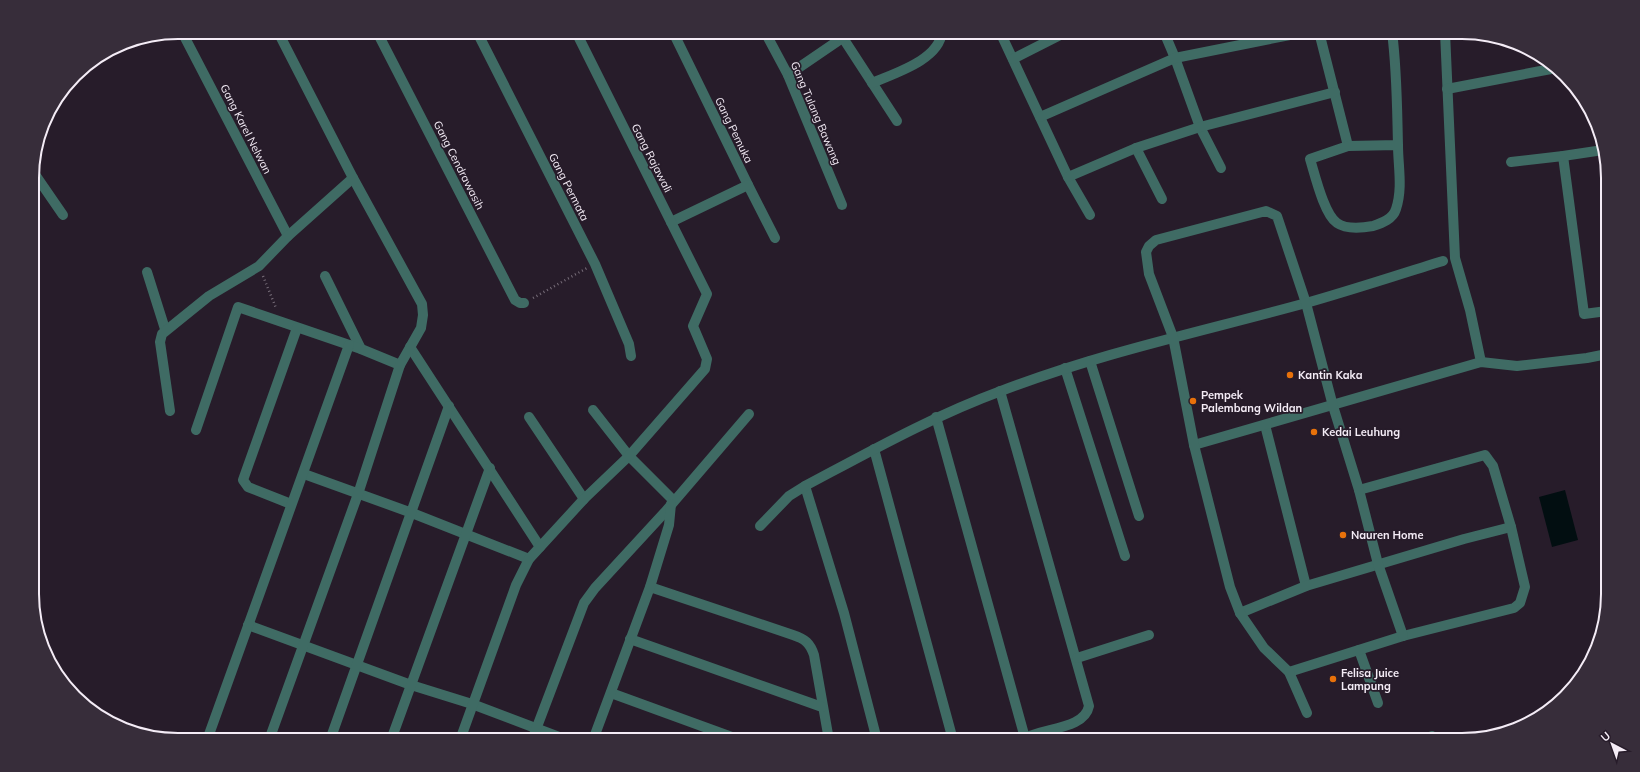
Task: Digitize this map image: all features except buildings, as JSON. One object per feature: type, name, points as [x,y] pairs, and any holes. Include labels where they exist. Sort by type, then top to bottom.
[{"type":"street","name":"Gang Karel Nelwan","points":[[186,39],[288,236]]},
{"type":"street","points":[[271,733],[358,494],[400,365],[421,328],[423,315],[422,304],[353,178],[282,39]]},
{"type":"street","name":"Gang Cendrawasih","points":[[381,39],[515,300],[520,303],[524,303]]},
{"type":"street","name":"Gang Permata","points":[[480,39],[595,264],[629,344],[631,356]]},
{"type":"street","name":"Gang Rajawali","points":[[580,39],[707,294],[693,326],[707,359],[705,369],[629,456]]},
{"type":"street","name":"Gang Pemuka","points":[[676,39],[748,185],[776,238]]},
{"type":"street","name":"Gang Tulang Bawang","points":[[769,39],[788,75],[842,205]]},
{"type":"street","points":[[788,75],[841,39]]},
{"type":"street","points":[[849,39],[872,83],[897,121]]},
{"type":"street","points":[[872,83],[920,61],[939,46],[940,39]]},
{"type":"street","points":[[1003,39],[1068,177],[1090,215]]},
{"type":"street","points":[[1013,59],[1052,39]]},
{"type":"street","points":[[1167,39],[1200,127],[1221,168]]},
{"type":"street","points":[[1040,117],[1175,58],[1270,39]]},
{"type":"street","points":[[1321,39],[1348,146]]},
{"type":"street","points":[[1393,39],[1398,86],[1400,185],[1396,210],[1390,218],[1382,223],[1350,228],[1337,223],[1329,213],[1310,159],[1348,146],[1398,145]]},
{"type":"street","points":[[1445,39],[1455,258],[1470,310],[1480,362]]},
{"type":"street","points":[[1447,89],[1549,70]]},
{"type":"street","points":[[1068,177],[1136,148],[1200,127],[1335,92]]},
{"type":"street","points":[[1136,148],[1162,200]]},
{"type":"street","points":[[1511,162],[1598,151]]},
{"type":"street","points":[[1562,156],[1584,314],[1601,312]]},
{"type":"street","points":[[170,411],[160,342],[165,329],[209,296],[259,266],[288,236],[353,178]]},
{"type":"street","points":[[39,180],[63,214]]},
{"type":"street","points":[[671,222],[748,185]]},
{"type":"street","points":[[1307,713],[1289,672],[1264,648],[1240,613],[1218,544],[1194,445],[1173,337],[1149,274],[1146,252],[1149,246],[1156,240],[1258,212],[1266,211],[1277,216],[1306,303],[1333,406],[1359,490],[1378,564],[1402,636]]},
{"type":"street","points":[[760,526],[789,496],[804,486],[936,417],[1000,391],[1065,368],[1173,337],[1306,303],[1443,261]]},
{"type":"street","points":[[147,272],[165,329]]},
{"type":"street","points":[[325,276],[361,349]]},
{"type":"street","points":[[196,430],[238,307],[361,349],[400,365]]},
{"type":"street","points":[[291,504],[248,487],[243,480],[297,328]]},
{"type":"street","points":[[209,733],[291,504],[304,474],[349,345]]},
{"type":"street","points":[[410,347],[540,547]]},
{"type":"street","points":[[1194,445],[1333,406],[1480,362],[1517,366],[1601,355]]},
{"type":"street","points":[[1090,361],[1101,403],[1139,516]]},
{"type":"street","points":[[1065,368],[1125,556]]},
{"type":"street","points":[[1000,391],[1077,658],[1089,706],[1088,712],[1078,721],[1041,733]]},
{"type":"street","points":[[333,733],[449,406]]},
{"type":"street","points":[[593,410],[629,456],[672,502]]},
{"type":"street","points":[[535,733],[584,603],[595,588],[749,414]]},
{"type":"street","points":[[529,417],[584,499]]},
{"type":"street","points":[[936,417],[1021,733]]},
{"type":"street","points":[[1265,425],[1306,586]]},
{"type":"street","points":[[874,449],[951,733]]},
{"type":"street","points":[[1289,672],[1402,636],[1514,608],[1520,603],[1526,587],[1511,527],[1493,466],[1485,455],[1359,490]]},
{"type":"street","points":[[462,733],[516,585],[529,559],[584,499],[629,456]]},
{"type":"street","points":[[394,733],[490,468]]},
{"type":"street","points":[[304,474],[412,513],[529,559]]},
{"type":"street","points":[[804,486],[844,613],[875,733]]},
{"type":"street","points":[[596,733],[650,587],[669,525],[672,502]]},
{"type":"street","points":[[1240,613],[1306,586],[1464,538],[1511,527]]},
{"type":"street","points":[[650,587],[803,639],[811,646],[814,655],[828,733]]},
{"type":"street","points":[[248,625],[412,685],[472,704],[547,733]]},
{"type":"street","points":[[1077,658],[1149,635]]},
{"type":"street","points":[[630,639],[822,706]]},
{"type":"street","points":[[1359,650],[1378,703]]},
{"type":"street","points":[[611,693],[721,733]]},
{"type":"path","points":[[524,303],[573,274],[595,264]]},
{"type":"path","points":[[259,266],[282,322]]},
{"type":"shaded area","points":[[1565,490],[1578,540],[1552,547],[1539,497]]},
{"type":"place","name":"Kantin Kaka","points":[[1290,375]]},
{"type":"place","name":"Pempek Palembang Wildan","points":[[1193,401]]},
{"type":"place","name":"Kedai Leuhung","points":[[1314,432]]},
{"type":"place","name":"Nauren Home","points":[[1343,535]]},
{"type":"place","name":"Felisa Juice Lampung","points":[[1333,679]]}]
